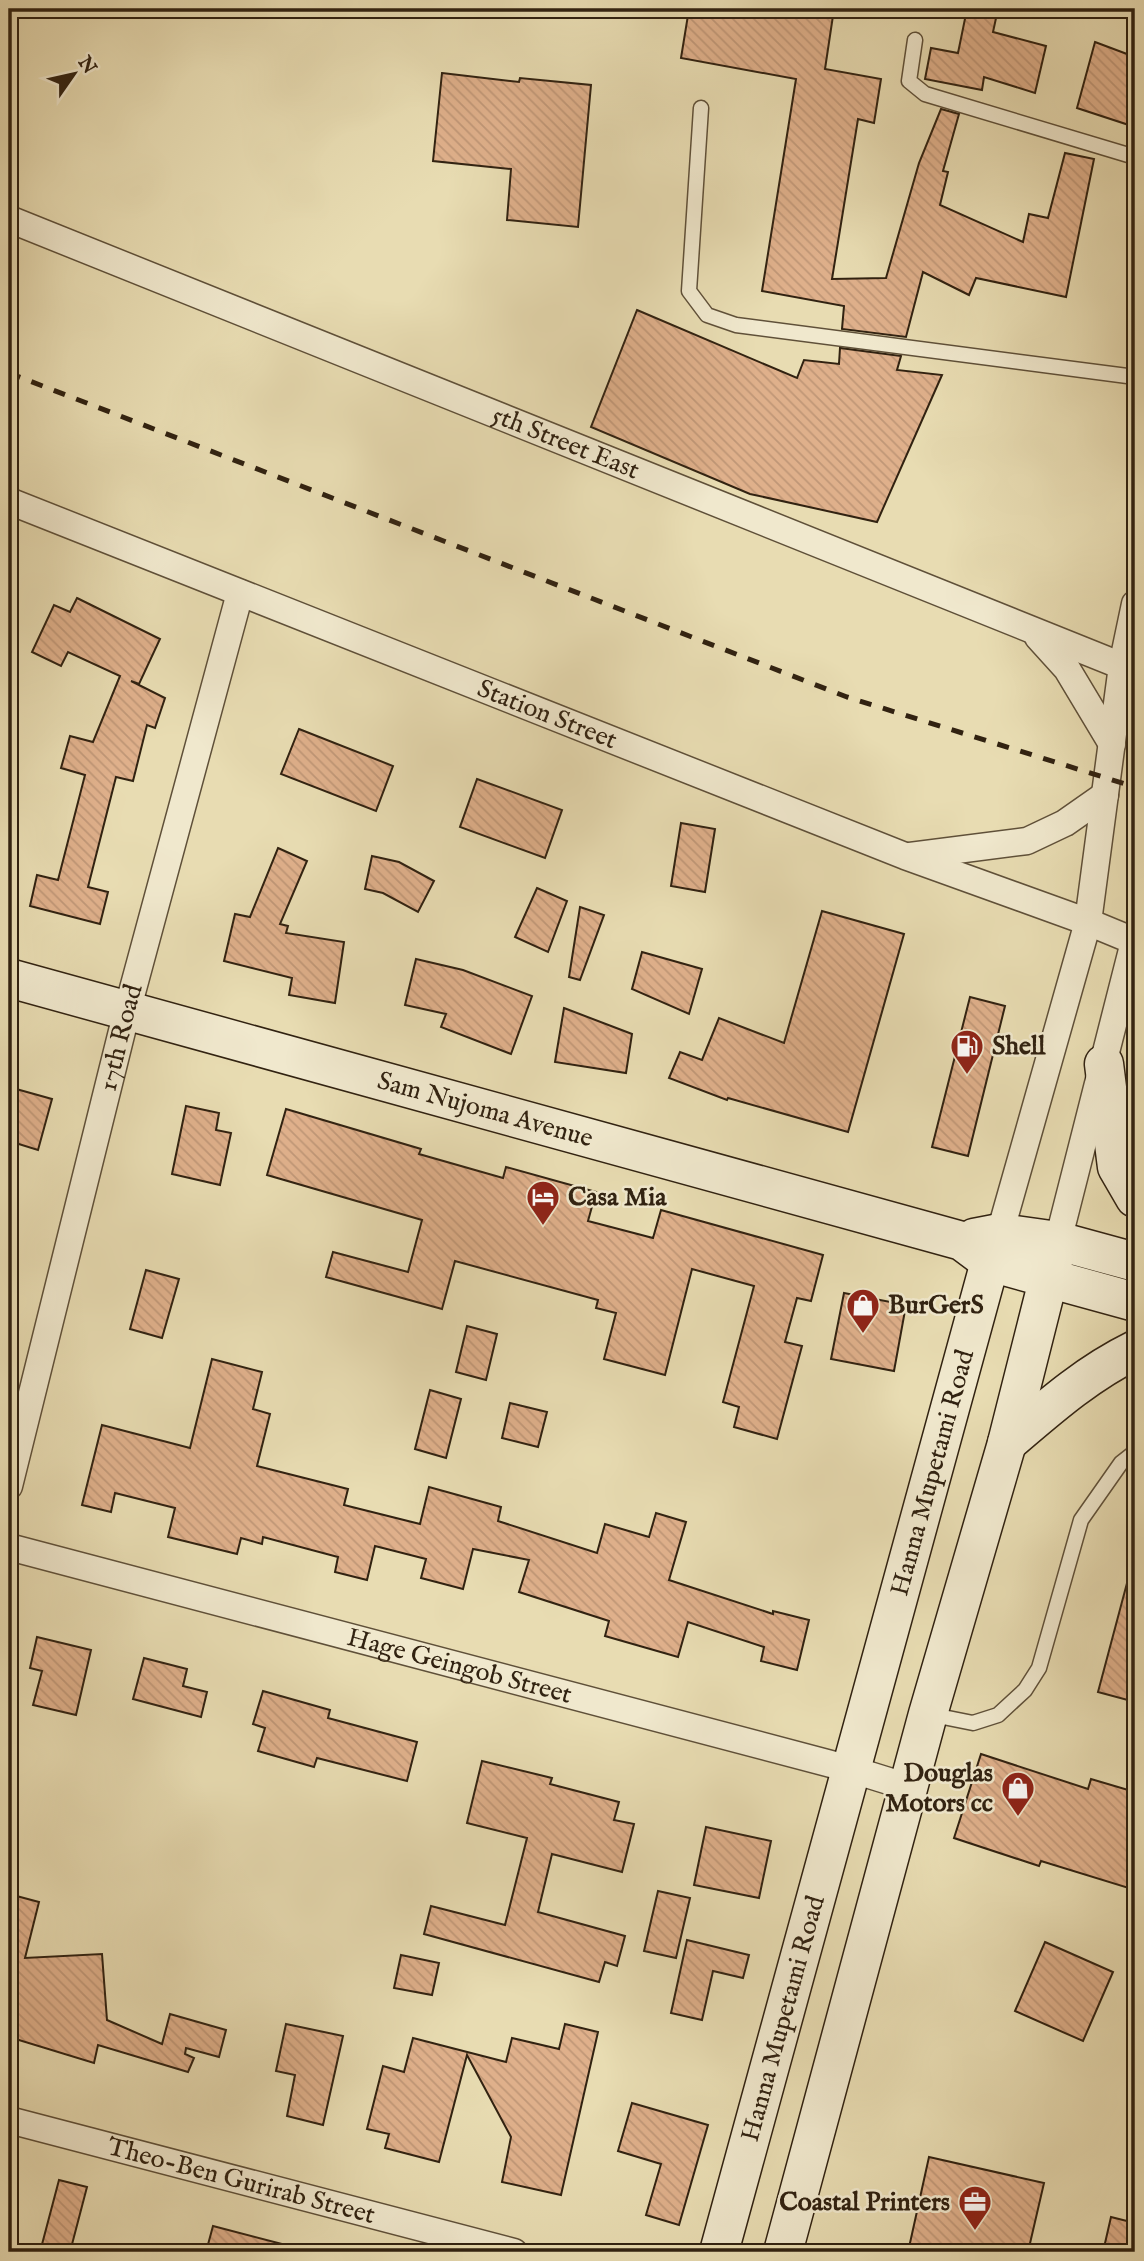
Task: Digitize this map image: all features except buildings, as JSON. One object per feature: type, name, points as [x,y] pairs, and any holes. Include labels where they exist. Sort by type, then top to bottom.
[{"type":"main road","name":"Sam Nujoma Avenue","points":[[9,978],[984,1245],[1050,1278],[1135,1302]]},
{"type":"main road","points":[[1104,1064],[1117,1167],[1135,1198]]},
{"type":"main road","name":"Sam Nujoma Avenue","points":[[984,1245],[1058,1241],[1135,1262]]},
{"type":"main road","points":[[783,2252],[928,1714],[1007,1443],[1058,1241]]},
{"type":"main road","name":"Hanna Mupetami Road","points":[[719,2252],[850,1769],[984,1245]]},
{"type":"main road","points":[[1007,1443],[1061,1396],[1103,1366],[1135,1350]]},
{"type":"street","name":"5th Street East","points":[[9,219],[1128,668]]},
{"type":"street","name":"Station Street","points":[[9,501],[905,856],[1135,939]]},
{"type":"street","name":"17th Road","points":[[9,1486],[127,1011],[240,593]]},
{"type":"street","name":"Hanna Mupetami Road","points":[[984,1245],[1087,922],[1112,744],[1128,668],[1135,604]]},
{"type":"street","points":[[1032,631],[1067,669],[1112,744]]},
{"type":"street","points":[[905,856],[1027,841],[1065,823],[1105,795]]},
{"type":"street","points":[[1058,1241],[1135,939]]},
{"type":"street","name":"Hage Geingob Street","points":[[9,1547],[850,1769],[908,1787]]},
{"type":"street","name":"Theo-Ben Gurirab Street","points":[[9,2120],[514,2252]]},
{"type":"lane","points":[[915,40],[909,81],[925,94],[1135,157]]},
{"type":"lane","points":[[701,108],[689,291],[707,315],[736,325],[1135,377]]},
{"type":"lane","points":[[928,1714],[973,1723],[998,1715],[1025,1690],[1039,1668],[1082,1520],[1121,1463],[1135,1452]]},
{"type":"railway","points":[[9,373],[847,697],[1135,787]]},
{"type":"place","name":"Shell","points":[[967,1076]]},
{"type":"place","name":"Casa Mia","points":[[543,1227]]},
{"type":"place","name":"BurGerS","points":[[863,1335]]},
{"type":"place","name":"Douglas Motors cc","points":[[1018,1818]]},
{"type":"place","name":"Coastal Printers","points":[[975,2232]]}]
